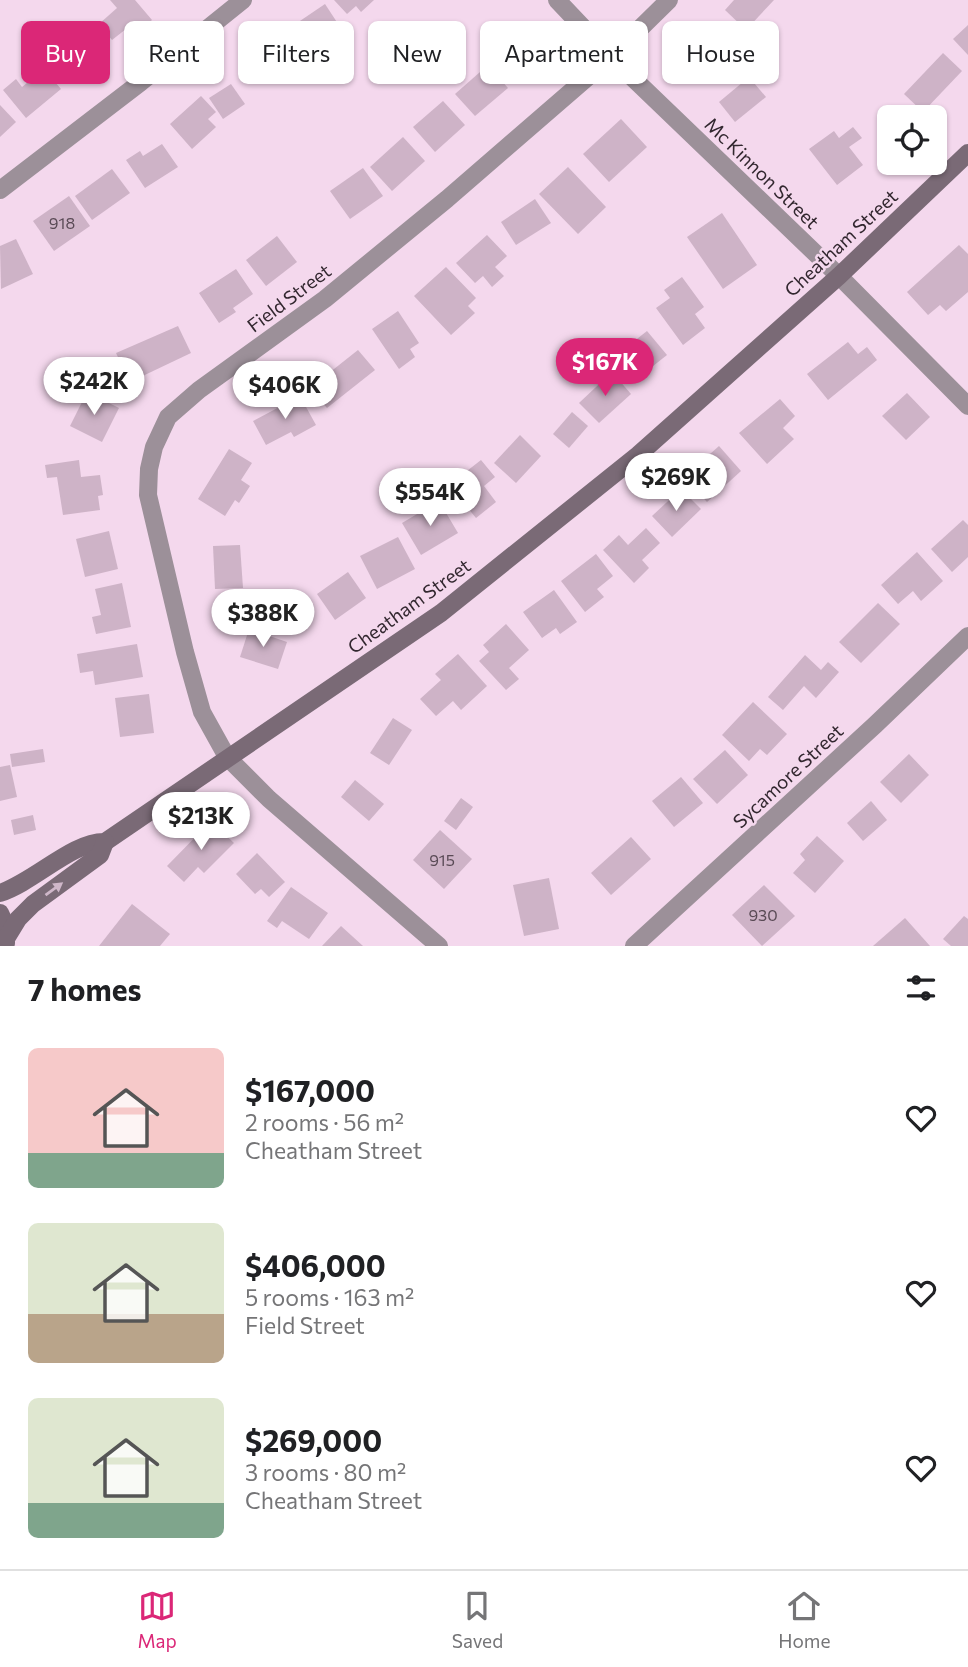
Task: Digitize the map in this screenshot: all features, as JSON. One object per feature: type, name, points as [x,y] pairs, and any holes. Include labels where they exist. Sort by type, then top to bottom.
[{"type":"street","points":[[0,190],[243,0]]},
{"type":"street","name":"Mc Kinnon Street","points":[[557,0],[577,21]]},
{"type":"street","name":"Field Street","points":[[648,21],[669,0]]},
{"type":"street","name":"Field Street","points":[[227,758],[202,712],[148,495],[149,469],[154,447],[167,417],[199,390],[325,299],[580,84]]},
{"type":"street","name":"Mc Kinnon Street","points":[[639,84],[839,276],[968,406]]},
{"type":"street","name":"Cheatham Street","points":[[6,942],[18,919],[33,904],[100,855],[105,842],[442,613],[638,455],[839,276],[968,153]]},
{"type":"street","name":"Sycamore Street","points":[[634,946],[968,636]]},
{"type":"street","points":[[227,758],[269,799],[439,946]]},
{"type":"street","name":"Cheatham Street","points":[[0,892],[21,884],[91,842],[105,842]]},
{"type":"street","points":[[0,913],[5,924],[6,942]]},
{"type":"building","points":[[110,0],[135,0],[152,20],[124,21],[124,31],[112,40],[110,21],[102,21],[117,8]]},
{"type":"building","points":[[334,0],[374,0],[361,12],[356,6],[347,14]]},
{"type":"building","points":[[734,0],[774,0],[754,21],[737,21],[725,10]]},
{"type":"building","points":[[325,4],[336,21],[300,21]]},
{"type":"building","points":[[968,25],[968,55],[953,39]]},
{"type":"building","points":[[943,53],[962,71],[930,105],[916,105],[904,94]]},
{"type":"building","points":[[480,72],[480,84],[505,84],[508,88],[475,116],[455,94]]},
{"type":"building","points":[[16,79],[22,87],[26,84],[57,84],[61,89],[26,118],[3,90]]},
{"type":"building","points":[[231,84],[245,104],[223,119],[209,98]]},
{"type":"building","points":[[741,84],[755,84],[766,97],[735,122],[719,102]]},
{"type":"building","points":[[201,96],[216,112],[208,119],[216,127],[192,149],[170,124]]},
{"type":"building","points":[[443,101],[465,125],[435,152],[413,127]]},
{"type":"building","points":[[0,105],[16,122],[0,137]]},
{"type":"building","points":[[621,119],[647,147],[609,182],[583,154]]},
{"type":"building","points":[[853,127],[862,138],[849,147],[863,165],[837,185],[809,149],[834,131],[839,138]]},
{"type":"building","points":[[403,137],[425,161],[392,191],[370,167]]},
{"type":"building","points":[[162,144],[178,167],[145,188],[126,160],[140,151],[143,156]]},
{"type":"building","points":[[568,167],[606,207],[578,234],[539,194]]},
{"type":"building","points":[[363,168],[383,196],[350,219],[330,191]]},
{"type":"building","points":[[112,169],[130,193],[92,220],[75,196]]},
{"type":"building","points":[[69,196],[90,226],[54,251],[33,221]]},
{"type":"building","points":[[535,199],[551,223],[516,245],[501,222]]},
{"type":"building","points":[[722,213],[757,265],[723,289],[687,237]]},
{"type":"building","points":[[487,235],[507,256],[495,267],[504,276],[492,287],[483,276],[475,283],[456,263]]},
{"type":"building","points":[[277,236],[297,262],[266,286],[246,260]]},
{"type":"building","points":[[16,239],[33,274],[1,289],[0,246]]},
{"type":"building","points":[[959,245],[968,254],[968,292],[946,311],[940,305],[928,315],[907,292]]},
{"type":"building","points":[[446,267],[476,298],[468,306],[475,313],[451,335],[414,296]]},
{"type":"building","points":[[236,269],[253,294],[233,308],[236,312],[219,323],[199,293]]},
{"type":"building","points":[[682,277],[704,307],[695,314],[705,328],[683,345],[656,308],[670,298],[664,290]]},
{"type":"building","points":[[398,311],[419,343],[410,349],[415,357],[399,369],[372,329]]},
{"type":"building","points":[[178,326],[191,353],[130,382],[116,353]]},
{"type":"building","points":[[647,331],[667,355],[634,381],[614,357]]},
{"type":"building","points":[[848,342],[858,354],[867,347],[877,360],[828,400],[807,374]]},
{"type":"building","points":[[358,350],[375,370],[327,408],[310,388]]},
{"type":"building","points":[[612,372],[631,394],[599,423],[579,403]]},
{"type":"building","points":[[87,392],[119,408],[102,442],[70,426]]},
{"type":"building","points":[[907,393],[930,417],[906,440],[882,416]]},
{"type":"building","points":[[300,396],[316,425],[294,437],[291,432],[266,445],[253,421]]},
{"type":"building","points":[[780,399],[795,416],[783,428],[794,439],[767,464],[739,433]]},
{"type":"building","points":[[572,412],[588,426],[569,448],[553,434]]},
{"type":"building","points":[[520,435],[541,456],[516,483],[494,463]]},
{"type":"building","points":[[719,446],[741,471],[707,502],[684,477]]},
{"type":"building","points":[[229,449],[252,463],[241,480],[250,486],[239,503],[235,500],[225,516],[198,499]]},
{"type":"building","points":[[79,460],[81,477],[100,475],[103,495],[98,496],[100,510],[63,515],[57,477],[47,478],[45,465]]},
{"type":"building","points":[[481,460],[495,477],[484,486],[496,502],[476,518],[449,485]]},
{"type":"building","points":[[681,489],[701,509],[672,537],[652,516]]},
{"type":"building","points":[[439,501],[458,533],[421,555],[402,523]]},
{"type":"building","points":[[963,520],[968,525],[968,557],[952,572],[931,549]]},
{"type":"building","points":[[646,528],[660,543],[642,560],[649,568],[634,583],[603,550],[619,535],[628,545]]},
{"type":"building","points":[[109,531],[118,569],[85,577],[76,539]]},
{"type":"building","points":[[398,537],[415,569],[377,589],[360,556]]},
{"type":"building","points":[[240,545],[243,588],[215,589],[213,546]]},
{"type":"building","points":[[917,552],[943,581],[921,601],[913,591],[898,604],[881,585]]},
{"type":"building","points":[[596,554],[613,576],[597,589],[604,597],[585,612],[561,581]]},
{"type":"building","points":[[348,572],[366,598],[335,620],[317,594]]},
{"type":"building","points":[[122,583],[131,627],[96,634],[92,617],[101,615],[95,589]]},
{"type":"building","points":[[554,590],[577,622],[560,634],[556,628],[542,638],[523,612]]},
{"type":"building","points":[[878,603],[900,624],[861,663],[839,642]]},
{"type":"building","points":[[506,624],[529,650],[509,668],[519,679],[506,690],[479,661],[489,652],[483,645]]},
{"type":"building","points":[[249,629],[287,642],[278,669],[240,657]]},
{"type":"building","points":[[137,644],[143,677],[95,685],[93,671],[80,673],[77,654]]},
{"type":"building","points":[[458,654],[487,686],[461,710],[453,701],[436,716],[420,699],[441,680],[435,674]]},
{"type":"building","points":[[805,655],[821,670],[828,662],[839,672],[816,698],[804,686],[783,710],[768,697]]},
{"type":"building","points":[[149,694],[154,733],[120,737],[115,698]]},
{"type":"building","points":[[753,702],[787,734],[767,755],[760,749],[749,761],[722,735]]},
{"type":"building","points":[[393,718],[412,730],[389,765],[370,753]]},
{"type":"building","points":[[43,749],[45,762],[12,767],[10,754]]},
{"type":"building","points":[[725,750],[748,775],[717,804],[693,779]]},
{"type":"building","points":[[909,754],[929,775],[901,803],[880,782]]},
{"type":"building","points":[[10,765],[17,797],[0,801],[0,767]]},
{"type":"building","points":[[681,777],[703,803],[674,827],[652,801]]},
{"type":"building","points":[[355,780],[384,804],[369,821],[341,797]]},
{"type":"building","points":[[461,798],[473,807],[456,830],[444,821]]},
{"type":"building","points":[[871,801],[887,820],[863,841],[847,823]]},
{"type":"building","points":[[33,815],[36,830],[14,835],[11,820]]},
{"type":"building","points":[[211,821],[234,843],[204,873],[198,867],[184,882],[167,866]]},
{"type":"building","points":[[440,830],[472,859],[444,889],[413,860]]},
{"type":"building","points":[[817,836],[844,861],[815,893],[793,873],[805,860],[800,854]]},
{"type":"building","points":[[631,837],[651,859],[611,895],[591,873]]},
{"type":"building","points":[[257,853],[285,882],[269,897],[261,889],[255,894],[236,874]]},
{"type":"building","points":[[549,878],[559,929],[524,936],[513,885]]},
{"type":"building","points":[[764,885],[795,916],[762,946],[732,915]]},
{"type":"building","points":[[291,887],[328,913],[309,939],[282,921],[277,928],[267,921]]},
{"type":"building","points":[[132,904],[170,934],[160,946],[99,946]]},
{"type":"building","points":[[964,916],[968,919],[968,946],[951,946],[943,939]]},
{"type":"building","points":[[905,918],[930,946],[873,946]]},
{"type":"building","points":[[341,926],[363,946],[322,946]]}]
